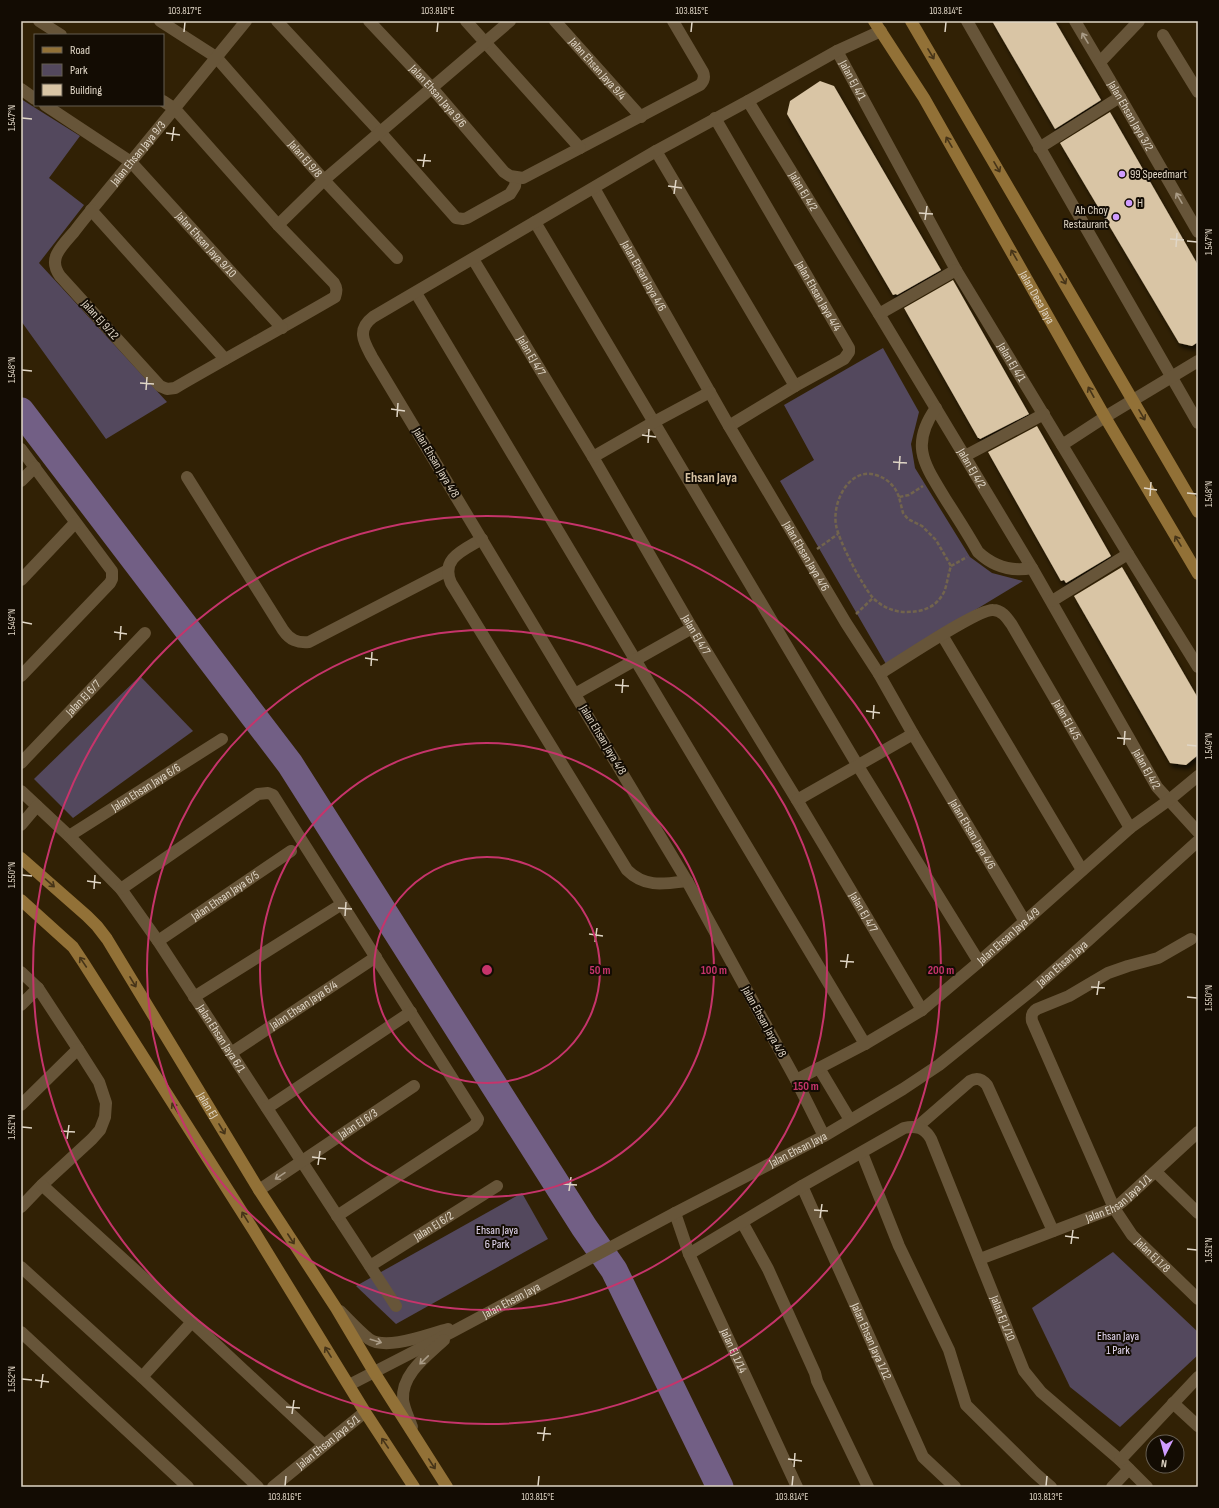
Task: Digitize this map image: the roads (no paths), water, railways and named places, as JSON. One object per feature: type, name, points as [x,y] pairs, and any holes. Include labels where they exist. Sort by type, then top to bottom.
[{"type":"main road","points":[[911,21],[1198,512]]},
{"type":"main road","name":"Jalan Desa Jaya","points":[[878,26],[924,98],[1105,417],[1198,574]]},
{"type":"main road","name":"Jalan EJ","points":[[21,858],[87,916],[97,926],[107,940],[259,1190],[336,1308],[374,1372],[447,1487]]},
{"type":"main road","points":[[21,900],[68,943],[83,962],[250,1225],[365,1412],[414,1487]]},
{"type":"street","points":[[39,21],[59,34]]},
{"type":"street","name":"Jalan EJ 9/8","points":[[160,21],[216,58],[324,180],[397,258]]},
{"type":"street","name":"Jalan Ehsan Jaya 9/3","points":[[60,249],[246,21]]},
{"type":"street","points":[[277,21],[381,133],[456,218],[463,219],[506,197],[513,190],[516,178],[530,176],[700,85],[703,81],[703,72],[673,21]]},
{"type":"street","name":"Jalan Ehsan Jaya 9/6","points":[[370,21],[432,88],[504,172],[516,178]]},
{"type":"street","points":[[466,21],[580,148]]},
{"type":"street","points":[[278,225],[324,180],[381,133],[510,21]]},
{"type":"street","name":"Jalan Ehsan Jaya 9/4","points":[[555,21],[641,117]]},
{"type":"street","points":[[967,21],[1198,423]]},
{"type":"street","name":"Jalan Ehsan Jaya 3/2","points":[[1075,21],[1198,232]]},
{"type":"street","points":[[1100,62],[1139,21]]},
{"type":"street","name":"Jalan Ehsan Jaya 4/8","points":[[824,1136],[796,1080],[687,881],[363,339],[365,326],[368,321],[656,151],[837,51],[878,26]]},
{"type":"street","points":[[1163,35],[1198,92]]},
{"type":"street","name":"Jalan EJ 4/1","points":[[837,51],[956,270],[1198,667]]},
{"type":"street","points":[[21,89],[34,98]]},
{"type":"street","points":[[1039,148],[1120,96]]},
{"type":"street","name":"Jalan EJ 4/2","points":[[748,101],[879,314],[1052,601],[1156,787],[1198,832]]},
{"type":"street","points":[[91,210],[225,359],[335,297],[336,292],[334,283],[278,225],[175,109],[164,102]]},
{"type":"street","name":"Jalan Ehsan Jaya 9/10","points":[[47,106],[131,162],[282,328]]},
{"type":"street","name":"Jalan Ehsan Jaya 4/4","points":[[715,118],[850,348],[844,359],[795,386],[729,426]]},
{"type":"street","points":[[656,151],[795,386]]},
{"type":"street","name":"Jalan Ehsan Jaya 4/6","points":[[594,188],[729,426],[846,623],[879,674],[1024,920]]},
{"type":"street","points":[[535,222],[858,766],[979,962]]},
{"type":"street","name":"Jalan EJ 9/12","points":[[60,249],[57,254],[55,265],[60,276],[160,386],[167,389],[175,388],[225,359]]},
{"type":"street","name":"Jalan EJ 4/7","points":[[473,259],[593,457],[692,628],[797,800],[922,1010]]},
{"type":"street","points":[[879,314],[956,270]]},
{"type":"street","points":[[416,293],[865,1044]]},
{"type":"street","points":[[1062,445],[1105,417],[1198,361]]},
{"type":"street","points":[[593,457],[710,392]]},
{"type":"street","points":[[936,408],[924,428],[922,442],[924,462],[933,479],[978,552],[994,564],[1012,570],[1032,568]]},
{"type":"street","points":[[965,456],[1044,414]]},
{"type":"street","points":[[21,449],[112,571],[112,579],[21,676]]},
{"type":"street","points":[[21,481],[35,466]]},
{"type":"street","points":[[187,477],[283,630],[293,640],[309,642],[448,570]]},
{"type":"street","points":[[21,580],[75,523]]},
{"type":"street","points":[[482,539],[452,558],[448,570],[451,583],[627,870],[634,877],[651,883],[662,884],[687,881]]},
{"type":"street","points":[[1052,601],[1128,554]]},
{"type":"street","name":"Jalan EJ 4/5","points":[[942,635],[982,612],[992,610],[1002,613],[1012,625],[1130,828]]},
{"type":"street","points":[[575,694],[692,628]]},
{"type":"street","name":"Jalan EJ 6/7","points":[[21,763],[145,633]]},
{"type":"street","points":[[879,674],[942,635],[1082,870]]},
{"type":"street","points":[[797,800],[913,734]]},
{"type":"street","name":"Jalan Ehsan Jaya 6/6","points":[[70,836],[222,739]]},
{"type":"street","name":"Jalan Ehsan Jaya 4/9","points":[[796,1080],[865,1044],[922,1010],[979,962],[1024,920],[1130,828],[1169,800],[1198,776]]},
{"type":"street","name":"Jalan Ehsan Jaya 6/1","points":[[21,791],[70,836],[121,889],[158,941],[396,1306]]},
{"type":"street","points":[[121,889],[258,794],[268,793],[273,795],[477,1116],[477,1122],[474,1126],[337,1216]]},
{"type":"street","points":[[21,825],[37,806]]},
{"type":"street","name":"Jalan Ehsan Jaya","points":[[349,1385],[468,1324],[675,1213],[824,1136],[903,1089],[939,1065],[1082,946],[1198,841]]},
{"type":"street","name":"Jalan Ehsan Jaya 6/5","points":[[158,941],[291,851]]},
{"type":"street","points":[[194,997],[342,904]]},
{"type":"street","name":"Jalan EJ 1/8","points":[[1191,939],[1158,958],[1108,973],[1069,996],[1033,1012],[1031,1016],[1114,1208],[1132,1235],[1198,1298]]},
{"type":"street","name":"Jalan Ehsan Jaya 6/4","points":[[231,1053],[376,957]]},
{"type":"street","points":[[21,972],[38,988],[78,1049],[99,1082],[106,1103],[105,1117],[100,1130],[21,1207]]},
{"type":"street","points":[[21,1005],[38,988]]},
{"type":"street","points":[[267,1108],[411,1012]]},
{"type":"street","points":[[21,1106],[78,1049]]},
{"type":"street","points":[[819,1068],[850,1120]]},
{"type":"street","points":[[689,1254],[802,1186],[904,1128],[910,1126],[917,1127],[974,1079],[984,1081],[987,1085],[1053,1231]]},
{"type":"street","name":"Jalan EJ 6/3","points":[[259,1190],[414,1086]]},
{"type":"street","name":"Jalan EJ 1/10","points":[[917,1127],[923,1129],[932,1139],[1024,1371],[1041,1392],[1120,1460],[1147,1487]]},
{"type":"street","name":"Jalan Ehsan Jaya 1/1","points":[[980,1259],[1114,1208],[1156,1172],[1198,1132]]},
{"type":"street","points":[[862,1153],[899,1246],[949,1350],[966,1405],[1051,1487]]},
{"type":"street","points":[[1156,1172],[1198,1212]]},
{"type":"street","points":[[42,1185],[324,1445]]},
{"type":"street","name":"Jalan EJ 6/2","points":[[370,1266],[497,1186]]},
{"type":"street","name":"Jalan Ehsan Jaya 1/12","points":[[802,1186],[923,1457],[955,1487]]},
{"type":"street","name":"Jalan EJ 1/14","points":[[675,1213],[689,1254],[797,1487]]},
{"type":"street","points":[[742,1222],[768,1269],[815,1373],[817,1381],[868,1487]]},
{"type":"street","points":[[21,1268],[142,1377],[258,1487]]},
{"type":"street","points":[[336,1308],[370,1339],[382,1343],[397,1342],[468,1324]]},
{"type":"street","points":[[142,1377],[192,1322]]},
{"type":"street","points":[[21,1332],[188,1487]]},
{"type":"street","points":[[416,1439],[403,1401],[405,1382],[415,1369],[452,1332]]},
{"type":"street","points":[[1120,1460],[1198,1378]]},
{"type":"street","points":[[1173,1404],[1198,1426]]},
{"type":"street","name":"Jalan Ehsan Jaya 5/1","points":[[273,1487],[365,1412]]},
{"type":"street","points":[[1112,1487],[1129,1470]]},
{"type":"waterway","points":[[21,411],[290,764],[584,1227],[614,1270],[720,1487]]},
{"type":"place","name":"99 Speedmart","points":[[1122,174]]},
{"type":"place","name":"H","points":[[1129,203]]},
{"type":"place","name":"Ah Choy Restaurant","points":[[1116,217]]},
{"type":"district","name":"Ehsan Jaya","points":[[711,477]]},
{"type":"park label","name":"Ehsan Jaya 6 Park","points":[[497,1237]]},
{"type":"park label","name":"Ehsan Jaya 1 Park","points":[[1118,1343]]}]
